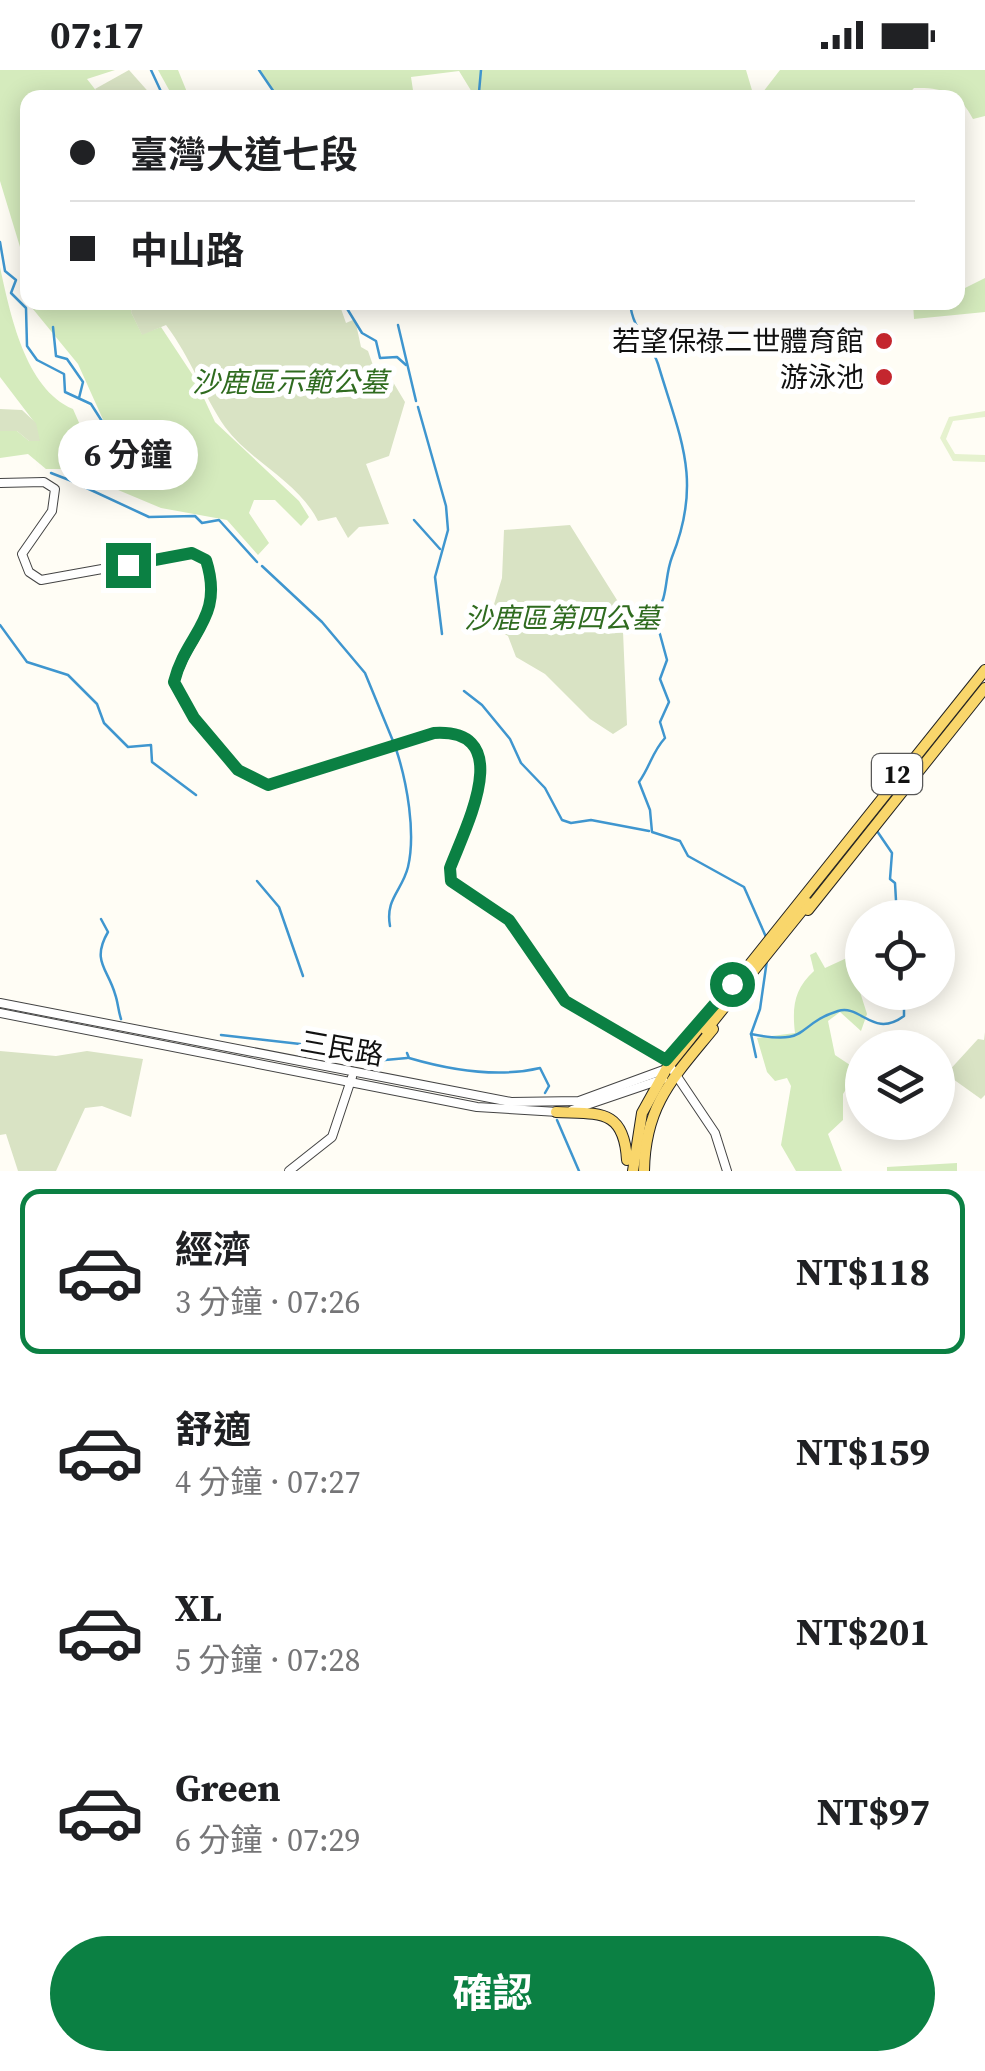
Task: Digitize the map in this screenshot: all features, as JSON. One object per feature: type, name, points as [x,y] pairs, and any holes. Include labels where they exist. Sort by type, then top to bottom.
[{"type":"main road","name":"12","points":[[634,1169],[636,1115],[666,1071],[725,990],[985,667]]},
{"type":"main road","name":"12","points":[[634,1169],[666,1071],[985,667]]},
{"type":"main road","name":"12","points":[[666,1071],[985,680]]},
{"type":"main road","name":"12","points":[[666,1071],[985,688]]},
{"type":"main road","name":"12","points":[[725,990],[763,948]]},
{"type":"main road","points":[[556,1112],[593,1114],[616,1122],[626,1135],[634,1169]]},
{"type":"street","points":[[0,483],[44,482],[55,489],[52,510],[22,554],[29,572],[41,580],[192,553],[206,560],[212,588],[210,612],[174,682],[194,718],[249,779],[281,784],[434,733],[463,737],[478,753],[483,767],[450,868],[451,881],[509,920],[565,1001],[666,1071],[715,1133],[727,1171]]},
{"type":"street","name":"三民路","points":[[0,1003],[236,1058],[352,1076]]},
{"type":"street","name":"三民路","points":[[0,1013],[556,1112],[594,1105],[666,1071]]},
{"type":"street","name":"三民路","points":[[533,1107],[579,1101],[666,1071]]},
{"type":"street","points":[[289,1171],[332,1137],[352,1076]]},
{"type":"green space","points":[[0,70],[115,70],[87,79],[96,90],[20,90],[20,247],[0,181]]},
{"type":"green space","points":[[129,70],[147,90],[96,90]]},
{"type":"green space","points":[[158,70],[178,70],[186,90],[169,90]]},
{"type":"green space","points":[[259,70],[746,70],[752,90],[471,90],[459,71],[411,77],[413,90],[272,90]]},
{"type":"green space","points":[[780,70],[985,70],[985,116],[973,119],[965,106],[965,90],[765,90]]},
{"type":"green space","points":[[0,267],[15,327],[31,367],[56,399],[73,409],[87,441],[70,469],[46,469],[28,454],[0,458],[0,431],[17,431],[29,441],[35,423],[0,377]]},
{"type":"green space","points":[[985,278],[985,312],[914,319],[913,310],[965,310],[965,288]]},
{"type":"green space","points":[[34,310],[131,310],[142,334],[161,327],[194,377],[215,422],[299,501],[309,517],[301,526],[275,500],[254,500],[249,513],[269,543],[258,555],[227,520],[161,508],[80,474],[110,435],[78,364]]},
{"type":"green space","name":"沙鹿區示範公墓","points":[[341,310],[346,323],[355,319],[361,347],[368,351],[376,374],[387,372],[405,402],[389,456],[366,464],[389,524],[359,527],[348,538],[336,517],[318,521],[299,494],[225,427],[166,325],[142,335],[131,312]]},
{"type":"green space","points":[[0,409],[22,410],[36,423],[40,441],[29,441],[17,431],[0,431]]},
{"type":"green space","points":[[985,411],[985,417],[953,421],[946,439],[955,454],[985,455],[985,462],[953,461],[940,438],[949,417]]},
{"type":"green space","name":"沙鹿區第四公墓","points":[[570,525],[622,608],[627,725],[613,734],[590,719],[545,674],[516,657],[508,636],[488,624],[502,578],[504,530]]},
{"type":"green space","points":[[816,952],[825,968],[845,959],[845,1010],[866,1010],[867,1014],[861,1030],[840,1012],[828,1021],[835,1055],[845,1062],[843,1120],[828,1134],[842,1171],[796,1171],[781,1145],[791,1086],[787,1078],[775,1081],[767,1072],[757,1038],[795,1033],[796,999],[814,971],[810,955]]},
{"type":"green space","points":[[985,1032],[985,1095],[981,1099],[955,1080],[955,1064],[978,1039],[984,1040]]},
{"type":"green space","points":[[0,1051],[56,1056],[87,1051],[143,1059],[131,1117],[102,1106],[85,1108],[56,1171],[18,1171],[6,1134],[0,1135]]},
{"type":"green space","points":[[957,1163],[957,1171],[887,1171],[887,1167]]},
{"type":"waterway","points":[[151,70],[160,90]]},
{"type":"waterway","points":[[259,70],[273,90]]},
{"type":"waterway","points":[[479,90],[481,70]]},
{"type":"waterway","points":[[0,242],[5,271],[16,280],[11,293],[20,302]]},
{"type":"waterway","points":[[26,310],[27,346],[37,360],[64,374],[65,392],[91,404],[105,426],[101,441],[82,458],[78,484],[149,517],[195,516],[202,523],[219,520],[257,562]]},
{"type":"waterway","points":[[348,310],[362,333],[376,341],[380,358],[397,357],[406,365]]},
{"type":"waterway","points":[[632,310],[658,364],[680,437],[687,482],[681,530],[655,616],[667,660],[660,679],[669,702],[660,722],[665,738],[639,782],[650,810],[652,832],[680,841],[688,856],[744,887],[766,937]]},
{"type":"waterway","points":[[398,325],[416,401]]},
{"type":"waterway","points":[[53,327],[56,356],[67,359],[83,382],[79,398]]},
{"type":"waterway","points":[[418,407],[446,506],[448,530],[435,577],[442,634]]},
{"type":"waterway","points":[[51,473],[77,483]]},
{"type":"waterway","points":[[414,520],[440,549]]},
{"type":"waterway","points":[[262,566],[322,622],[365,673],[393,741]]},
{"type":"waterway","points":[[0,625],[27,662],[68,675],[97,704],[104,723],[128,747],[151,745],[152,762],[196,795]]},
{"type":"waterway","points":[[464,691],[482,705],[510,739],[521,763],[545,788],[562,820],[591,820],[649,831]]},
{"type":"waterway","points":[[390,926],[390,909],[408,867],[411,839],[407,792],[396,749]]},
{"type":"waterway","points":[[877,831],[892,853],[890,879],[895,883],[896,900]]},
{"type":"waterway","points":[[257,881],[279,907],[303,976]]},
{"type":"waterway","points":[[101,919],[108,932],[101,950],[102,964],[121,1019]]},
{"type":"waterway","points":[[751,1034],[760,1009],[767,960]]},
{"type":"waterway","points":[[756,1057],[751,1034],[794,1036],[824,1016],[846,1010]]},
{"type":"waterway","points":[[846,1010],[884,1024],[904,1016],[904,1010]]},
{"type":"waterway","points":[[221,1035],[309,1045],[322,1039]]},
{"type":"waterway","points":[[407,1053],[409,1058],[474,1071],[540,1068],[549,1086],[545,1093]]},
{"type":"waterway","points":[[374,1061],[407,1058]]},
{"type":"waterway","points":[[557,1120],[579,1171]]},
{"type":"place","name":"若望保祿二世體育館","points":[[884,341]]},
{"type":"place","name":"游泳池","points":[[884,377]]},
{"type":"route","points":[[128,565],[192,553],[206,560],[212,588],[210,612],[174,682],[194,718],[249,779],[281,784],[434,733],[463,737],[483,767],[450,868],[451,881],[460,891],[509,920],[558,994],[583,1014],[618,1029],[666,1060],[732,984]]}]
